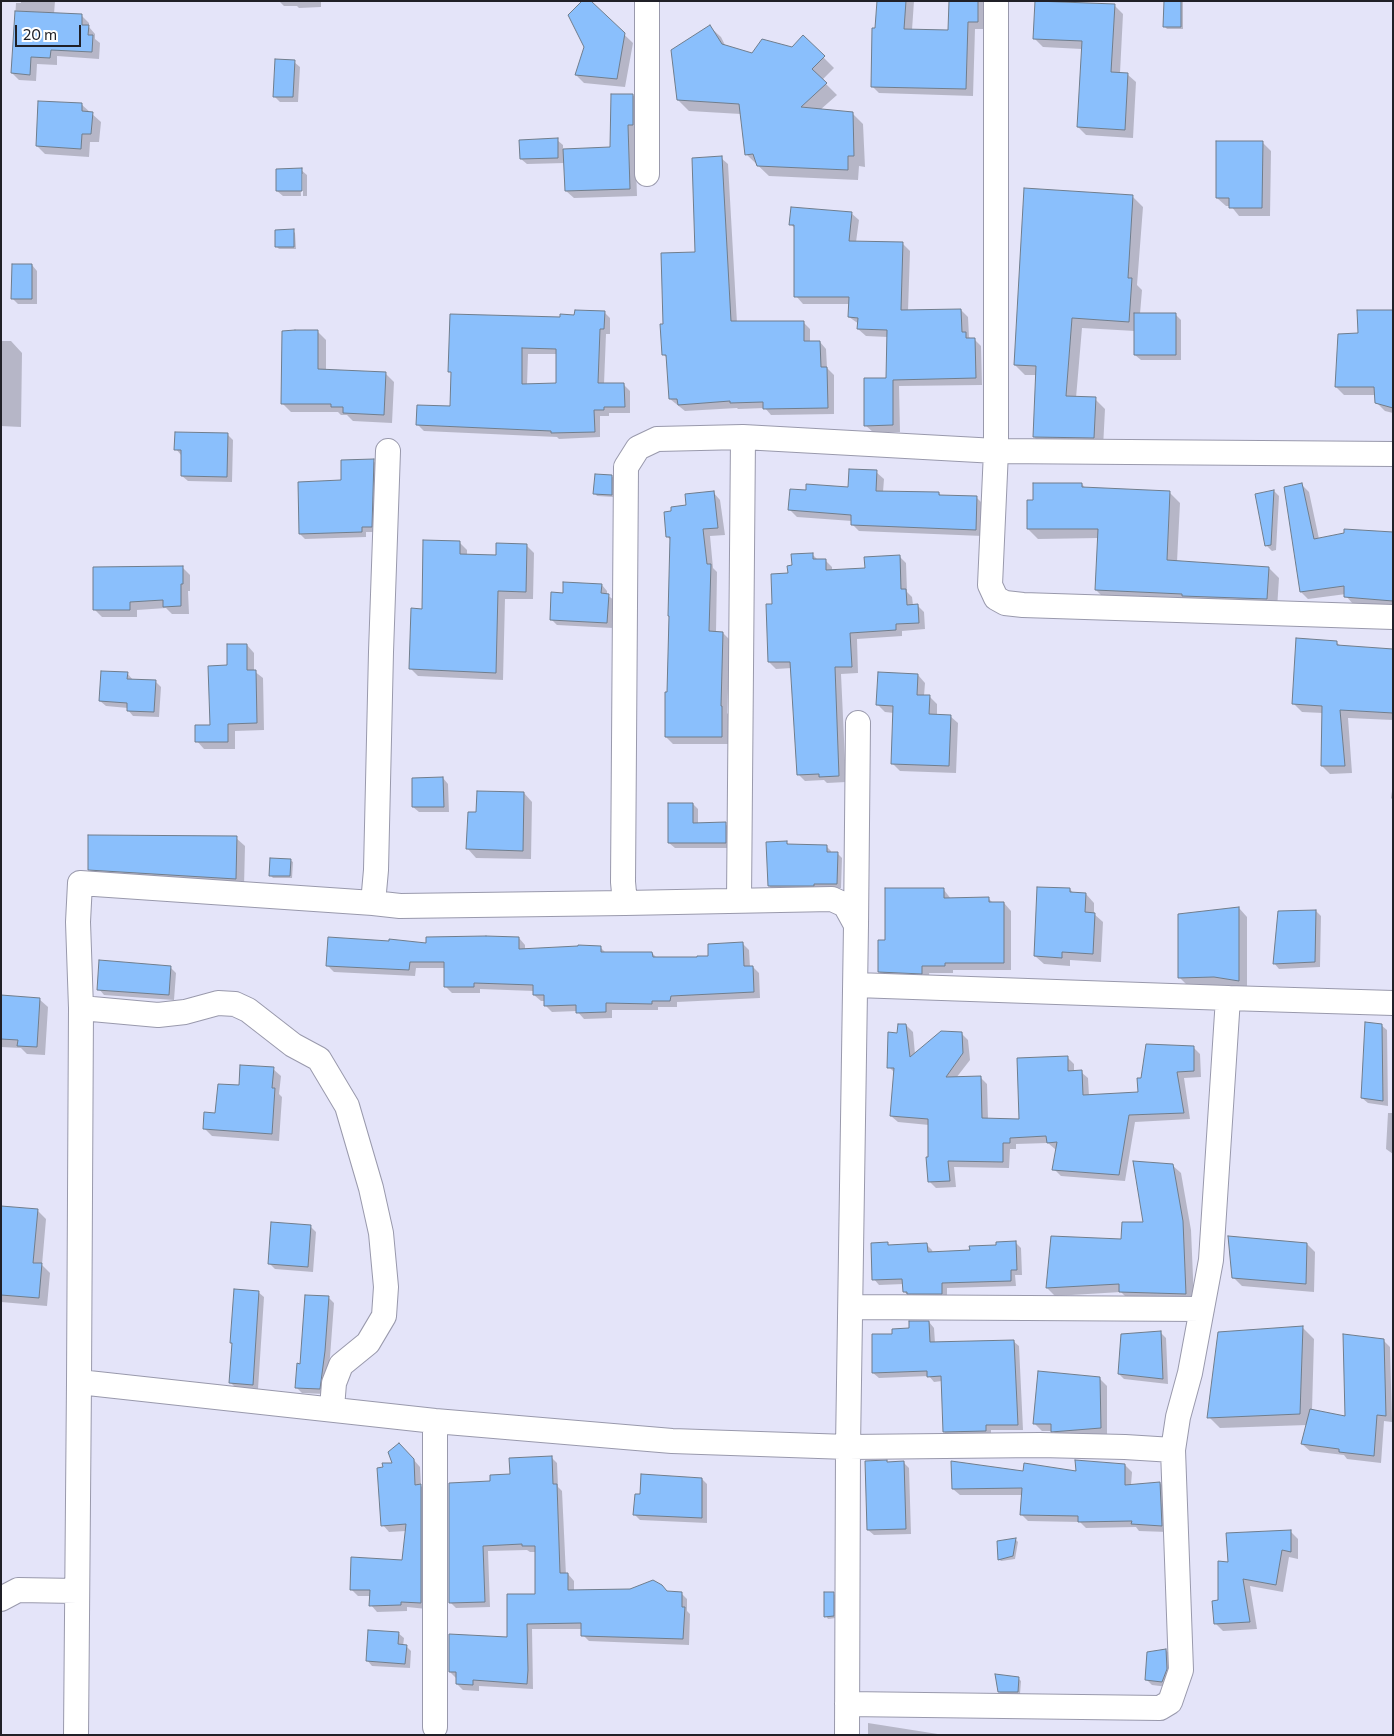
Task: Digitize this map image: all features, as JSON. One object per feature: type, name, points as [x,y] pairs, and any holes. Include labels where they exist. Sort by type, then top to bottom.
[{"type":"street","points":[[647,174],[648,1]]},
{"type":"street","points":[[996,1],[996,451],[990,585],[996,598],[1005,603],[1023,605],[1393,617]]},
{"type":"street","points":[[739,900],[743,437]]},
{"type":"street","points":[[625,903],[623,882],[626,467],[638,448],[657,439],[743,437],[996,451],[1393,454]]},
{"type":"street","points":[[373,903],[376,870],[388,451]]},
{"type":"street","points":[[847,1735],[848,1446],[856,985],[858,723]]},
{"type":"street","points":[[76,1735],[81,1008],[78,922],[80,883],[400,906],[832,899],[845,906],[856,925]]},
{"type":"street","points":[[856,985],[1393,1003]]},
{"type":"street","points":[[847,1704],[1160,1708],[1170,1702],[1181,1670],[1172,1450],[1178,1417],[1190,1373],[1211,1260],[1228,998]]},
{"type":"street","points":[[81,1008],[158,1015],[185,1012],[218,1003],[235,1004],[248,1010],[293,1046],[319,1059],[347,1106],[371,1188],[381,1233],[386,1287],[384,1316],[368,1343],[341,1365],[334,1383],[332,1408]]},
{"type":"street","points":[[851,1307],[1202,1309]]},
{"type":"street","points":[[79,1382],[435,1420],[672,1441],[848,1446],[1040,1445],[1172,1450]]},
{"type":"street","points":[[435,1420],[436,1727]]},
{"type":"street","points":[[1,1599],[18,1590],[77,1591]]},
{"type":"building","points":[[582,1],[591,1],[625,33],[617,79],[575,75],[584,47],[568,15]]},
{"type":"building","points":[[877,1],[906,1],[904,29],[948,30],[949,1],[978,1],[978,22],[968,22],[966,89],[871,87],[872,28],[875,28]]},
{"type":"building","points":[[1035,1],[1115,4],[1111,72],[1128,73],[1125,130],[1077,127],[1082,41],[1033,39]]},
{"type":"building","points":[[1164,1],[1181,1],[1181,27],[1163,27]]},
{"type":"building","points":[[15,11],[82,14],[82,25],[89,25],[88,35],[93,35],[92,52],[51,50],[50,58],[31,57],[30,75],[11,73]]},
{"type":"building","points":[[710,25],[722,44],[752,53],[762,39],[792,47],[803,35],[825,56],[812,69],[827,83],[801,107],[853,112],[854,156],[848,156],[848,170],[757,166],[753,154],[745,155],[739,104],[677,100],[671,50]]},
{"type":"building","points":[[275,59],[295,60],[293,97],[273,97]]},
{"type":"building","points":[[611,94],[633,94],[633,125],[628,125],[630,189],[565,191],[563,149],[610,147]]},
{"type":"building","points":[[38,101],[82,103],[82,111],[93,112],[91,134],[82,134],[81,149],[36,146]]},
{"type":"building","points":[[558,138],[558,158],[520,159],[519,140]]},
{"type":"building","points":[[1216,141],[1263,141],[1262,208],[1229,208],[1229,198],[1216,198]]},
{"type":"building","points":[[722,156],[731,321],[804,321],[804,341],[820,341],[821,367],[827,367],[828,408],[763,409],[763,402],[730,403],[730,401],[678,405],[677,399],[669,399],[666,355],[662,355],[660,324],[663,324],[661,253],[695,252],[692,158]]},
{"type":"building","points":[[302,168],[302,191],[276,191],[276,169]]},
{"type":"building","points":[[1024,188],[1133,195],[1128,278],[1132,278],[1129,322],[1072,318],[1066,396],[1096,397],[1094,438],[1033,437],[1036,366],[1014,365]]},
{"type":"building","points":[[791,207],[852,212],[849,241],[903,242],[901,310],[961,309],[962,332],[966,332],[966,338],[975,338],[976,378],[893,380],[893,425],[864,426],[864,378],[886,378],[887,330],[857,329],[858,318],[848,317],[849,297],[794,297],[794,225],[789,225]]},
{"type":"building","points":[[294,229],[294,247],[275,247],[275,230]]},
{"type":"building","points":[[12,264],[32,264],[32,299],[11,299]]},
{"type":"building","points":[[575,310],[605,311],[604,329],[600,329],[598,383],[624,383],[625,407],[604,407],[604,410],[594,410],[595,432],[551,433],[551,431],[416,425],[417,405],[450,406],[451,372],[448,372],[450,314],[560,317],[560,314],[574,315]],"holes":[[[522,348],[556,349],[556,383],[522,384]]]},
{"type":"building","points":[[1357,310],[1393,310],[1393,408],[1375,403],[1374,387],[1335,387],[1338,334],[1358,333]]},
{"type":"building","points":[[1134,313],[1176,313],[1176,355],[1134,355]]},
{"type":"building","points":[[318,330],[318,369],[386,372],[384,415],[343,413],[343,407],[331,407],[331,404],[281,404],[282,331]]},
{"type":"building","points":[[175,432],[228,433],[227,477],[181,476],[181,450],[174,450]]},
{"type":"building","points":[[374,459],[372,527],[362,527],[362,532],[299,534],[298,482],[341,480],[341,460]]},
{"type":"building","points":[[849,469],[877,470],[876,491],[939,492],[939,495],[977,496],[976,530],[851,525],[851,515],[788,510],[790,489],[806,490],[806,484],[848,487]]},
{"type":"building","points":[[595,474],[612,475],[612,495],[593,494]]},
{"type":"building","points":[[1033,483],[1082,483],[1082,487],[1170,491],[1167,560],[1269,567],[1267,599],[1095,590],[1098,529],[1027,529],[1027,500],[1033,500]]},
{"type":"building","points":[[1302,483],[1314,539],[1344,533],[1344,529],[1393,532],[1393,601],[1344,597],[1344,586],[1300,592],[1284,487]]},
{"type":"building","points":[[1274,490],[1271,545],[1265,546],[1255,494]]},
{"type":"building","points":[[714,491],[718,528],[703,529],[707,564],[711,564],[709,631],[723,632],[722,737],[665,737],[670,537],[666,537],[664,512],[671,511],[671,507],[686,505],[685,494]]},
{"type":"building","points":[[423,540],[460,541],[460,554],[496,555],[496,543],[527,544],[526,592],[498,591],[496,673],[409,669],[411,608],[422,609]]},
{"type":"building","points":[[813,553],[813,559],[826,559],[826,570],[865,568],[864,557],[900,555],[901,589],[906,589],[907,605],[918,604],[919,623],[896,624],[896,630],[850,633],[852,667],[835,667],[839,776],[819,777],[819,774],[797,775],[790,662],[768,662],[766,604],[772,604],[771,574],[788,573],[787,566],[792,565],[791,554]]},
{"type":"building","points":[[183,566],[181,606],[163,607],[163,600],[130,602],[130,610],[93,610],[93,567]]},
{"type":"building","points":[[563,582],[602,584],[601,593],[609,594],[607,623],[550,620],[551,592],[563,593]]},
{"type":"building","points":[[1296,638],[1337,641],[1337,645],[1393,649],[1393,713],[1340,710],[1345,766],[1321,766],[1322,706],[1292,704]]},
{"type":"building","points":[[227,644],[247,644],[247,670],[256,670],[257,723],[228,724],[228,742],[195,742],[195,725],[210,725],[208,666],[227,665]]},
{"type":"building","points":[[101,671],[128,672],[127,679],[156,680],[154,712],[127,711],[127,703],[99,701]]},
{"type":"building","points":[[878,672],[918,674],[917,695],[930,695],[929,714],[951,715],[949,766],[891,764],[893,706],[876,705]]},
{"type":"building","points":[[443,777],[444,807],[412,807],[412,778]]},
{"type":"building","points":[[477,791],[524,792],[523,851],[466,849],[468,812],[476,812]]},
{"type":"building","points":[[668,803],[693,803],[693,823],[726,822],[726,843],[668,843]]},
{"type":"building","points":[[88,835],[237,836],[236,879],[88,870]]},
{"type":"building","points":[[787,841],[787,844],[827,845],[827,852],[838,852],[837,884],[768,886],[766,842]]},
{"type":"building","points":[[270,858],[291,859],[290,876],[269,876]]},
{"type":"building","points":[[1037,887],[1070,888],[1070,892],[1086,893],[1085,912],[1095,913],[1093,954],[1062,952],[1062,958],[1034,956]]},
{"type":"building","points":[[885,888],[944,888],[944,898],[989,897],[989,902],[1004,902],[1004,963],[945,963],[945,966],[922,966],[922,974],[878,972],[878,940],[885,940]]},
{"type":"building","points":[[1239,907],[1239,981],[1214,977],[1178,978],[1178,914]]},
{"type":"building","points":[[1316,910],[1315,962],[1273,964],[1278,911]]},
{"type":"building","points":[[328,937],[389,941],[389,939],[426,943],[426,937],[519,937],[519,949],[578,945],[601,946],[601,952],[652,952],[653,957],[708,956],[708,944],[743,942],[744,966],[753,966],[754,992],[671,996],[670,1001],[652,1001],[652,1004],[606,1003],[606,1012],[576,1013],[576,1005],[544,1006],[544,995],[533,995],[533,985],[474,983],[474,987],[444,987],[444,962],[410,962],[409,970],[326,966]]},
{"type":"building","points":[[99,960],[171,966],[169,995],[97,990]]},
{"type":"building","points":[[1,995],[40,998],[37,1047],[17,1046],[18,1040],[1,1039]]},
{"type":"building","points":[[1365,1022],[1382,1024],[1383,1101],[1361,1098]]},
{"type":"building","points":[[898,1024],[906,1024],[910,1057],[941,1031],[962,1032],[963,1053],[946,1077],[981,1076],[982,1118],[1019,1119],[1017,1058],[1068,1056],[1068,1071],[1082,1070],[1083,1095],[1138,1092],[1137,1078],[1141,1078],[1146,1044],[1194,1046],[1194,1071],[1177,1072],[1184,1113],[1129,1115],[1119,1175],[1052,1170],[1057,1142],[1047,1143],[1046,1136],[1010,1138],[1010,1143],[1003,1143],[1003,1162],[948,1161],[950,1181],[928,1182],[926,1157],[928,1157],[928,1119],[890,1116],[894,1068],[887,1068],[888,1032],[897,1033]]},
{"type":"building","points":[[240,1065],[274,1067],[272,1088],[275,1088],[272,1134],[203,1129],[204,1112],[215,1113],[218,1084],[239,1085]]},
{"type":"building","points":[[1133,1161],[1173,1164],[1183,1221],[1186,1294],[1119,1292],[1119,1284],[1046,1288],[1051,1236],[1121,1239],[1122,1222],[1143,1222]]},
{"type":"building","points":[[1,1206],[38,1209],[33,1263],[42,1263],[39,1298],[1,1295]]},
{"type":"building","points":[[271,1222],[311,1225],[308,1267],[268,1264]]},
{"type":"building","points":[[1228,1236],[1307,1243],[1306,1284],[1232,1278]]},
{"type":"building","points":[[1016,1241],[1017,1270],[1011,1270],[1011,1281],[942,1283],[942,1294],[907,1294],[907,1292],[903,1292],[902,1279],[872,1280],[871,1243],[888,1242],[888,1245],[927,1243],[928,1252],[970,1250],[969,1246],[996,1245],[996,1242]]},
{"type":"building","points":[[234,1289],[259,1291],[253,1385],[229,1383]]},
{"type":"building","points":[[305,1295],[329,1296],[320,1389],[295,1388],[297,1363],[300,1364]]},
{"type":"building","points":[[909,1321],[929,1321],[930,1342],[1014,1340],[1018,1425],[986,1425],[986,1431],[943,1432],[941,1376],[927,1377],[927,1371],[872,1373],[872,1334],[892,1334],[892,1329],[909,1328]]},
{"type":"building","points":[[1303,1326],[1300,1414],[1207,1418],[1218,1332]]},
{"type":"building","points":[[1161,1331],[1163,1379],[1118,1374],[1121,1334]]},
{"type":"building","points":[[1343,1334],[1384,1339],[1386,1416],[1377,1415],[1374,1456],[1339,1452],[1339,1449],[1301,1444],[1310,1409],[1345,1416]]},
{"type":"building","points":[[1038,1371],[1100,1377],[1101,1428],[1051,1432],[1051,1424],[1033,1424]]},
{"type":"building","points":[[399,1443],[414,1459],[415,1485],[421,1484],[421,1603],[401,1602],[401,1605],[369,1606],[370,1590],[350,1590],[351,1557],[402,1560],[406,1524],[381,1526],[377,1468],[383,1467],[382,1463],[392,1463],[388,1452]]},
{"type":"building","points":[[552,1456],[553,1484],[557,1484],[560,1573],[568,1573],[568,1590],[630,1589],[653,1580],[662,1585],[667,1591],[682,1592],[682,1607],[685,1607],[683,1639],[581,1636],[581,1623],[527,1624],[527,1684],[473,1680],[473,1685],[456,1684],[456,1672],[449,1672],[449,1634],[507,1637],[507,1594],[535,1594],[535,1546],[522,1546],[522,1544],[483,1546],[485,1602],[449,1603],[449,1483],[490,1481],[490,1475],[510,1474],[509,1458]]},
{"type":"building","points":[[887,1460],[887,1462],[904,1461],[906,1529],[867,1530],[865,1461]]},
{"type":"building","points":[[1075,1460],[1125,1464],[1125,1485],[1160,1482],[1162,1526],[1131,1524],[1132,1521],[1078,1522],[1078,1516],[1020,1515],[1022,1488],[952,1489],[951,1461],[1023,1471],[1024,1463],[1076,1471]]},
{"type":"building","points":[[641,1474],[702,1478],[702,1518],[633,1515],[635,1494],[640,1494]]},
{"type":"building","points":[[1291,1530],[1291,1552],[1282,1550],[1276,1585],[1243,1579],[1250,1622],[1214,1624],[1212,1601],[1218,1600],[1218,1561],[1228,1562],[1226,1533]]},
{"type":"building","points":[[1016,1538],[1013,1556],[998,1560],[997,1541]]},
{"type":"building","points":[[824,1592],[834,1592],[834,1616],[824,1617]]},
{"type":"building","points":[[368,1630],[399,1632],[398,1644],[407,1645],[405,1664],[366,1661]]},
{"type":"building","points":[[1166,1649],[1167,1669],[1162,1682],[1145,1680],[1147,1652]]},
{"type":"building","points":[[995,1674],[1019,1677],[1018,1692],[998,1692]]}]
